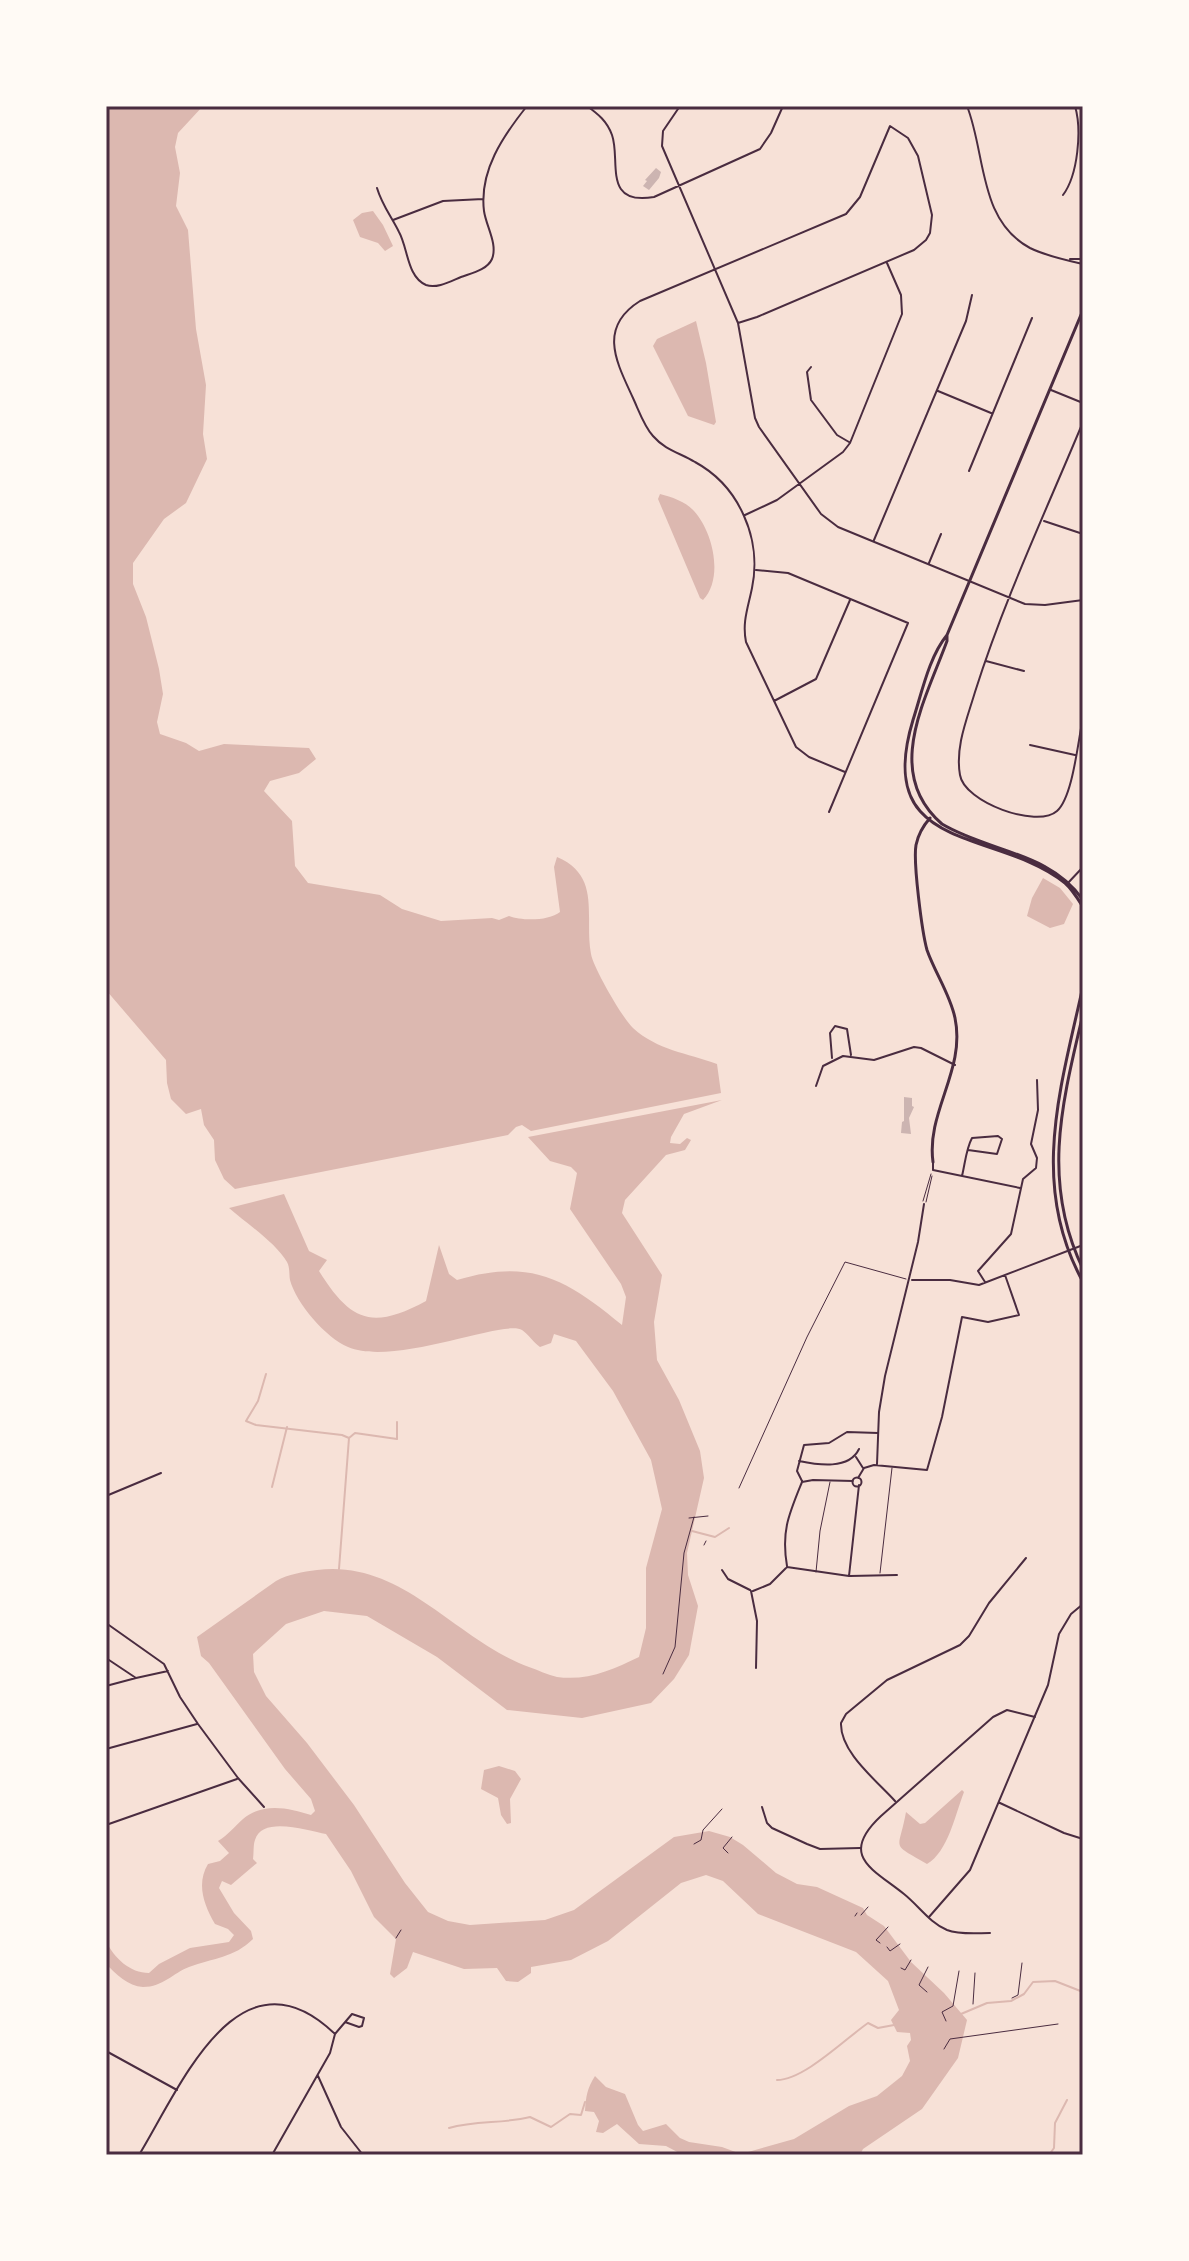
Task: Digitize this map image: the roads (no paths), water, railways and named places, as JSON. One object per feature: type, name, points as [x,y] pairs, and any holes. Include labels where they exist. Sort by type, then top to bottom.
[{"type":"street","points":[[377,188],[385,211],[402,238],[414,273],[423,283],[434,287],[481,270],[492,260],[493,245],[484,209],[484,189],[499,142],[527,106]]},
{"type":"street","points":[[587,106],[602,117],[614,139],[614,171],[622,189],[631,196],[643,199],[760,149],[783,106]]},
{"type":"street","points":[[680,106],[663,131],[661,141],[738,323],[755,418],[830,522],[970,582],[1035,606],[1083,600]]},
{"type":"street","points":[[967,106],[990,199],[1002,223],[1024,244],[1083,264]]},
{"type":"street","points":[[1063,195],[1070,186],[1080,131],[1075,106]]},
{"type":"street","points":[[738,323],[920,246],[930,233],[932,223],[914,146],[900,131],[890,126],[852,209],[631,307],[614,333],[615,355],[648,429],[672,451],[713,474],[732,495],[744,515],[752,539],[754,570],[744,618],[746,642],[796,747],[809,757],[845,772]]},
{"type":"street","points":[[392,220],[443,201],[484,199]]},
{"type":"street","points":[[1064,260],[1083,259]]},
{"type":"street","points":[[744,515],[777,500],[843,452],[850,443],[902,314],[901,295],[886,262]]},
{"type":"street","points":[[874,541],[966,321],[972,295]]},
{"type":"street","points":[[1083,310],[947,635],[911,755],[912,781],[930,817],[951,829],[1039,863],[1068,883],[1083,900]]},
{"type":"street","points":[[969,471],[1032,318]]},
{"type":"street","points":[[811,367],[807,372],[811,400],[837,435],[850,443]]},
{"type":"street","points":[[937,390],[992,413]]},
{"type":"street","points":[[1050,390],[1083,403]]},
{"type":"street","points":[[1083,422],[985,660],[961,738],[959,773],[967,790],[978,799],[1027,817],[1049,816],[1063,804],[1083,718]]},
{"type":"street","points":[[1043,521],[1083,534]]},
{"type":"street","points":[[929,564],[941,534]]},
{"type":"street","points":[[754,570],[788,573],[908,623],[829,812]]},
{"type":"street","points":[[773,701],[816,679],[851,599]]},
{"type":"street","points":[[985,660],[1024,671]]},
{"type":"street","points":[[1030,745],[1075,755]]},
{"type":"street","points":[[930,817],[921,831],[915,850],[922,922],[927,948],[955,1018],[957,1041],[955,1065],[935,1121],[932,1172],[1021,1188]]},
{"type":"street","points":[[1068,883],[1083,867]]},
{"type":"street","points":[[1068,883],[1083,907]]},
{"type":"street","points":[[1083,987],[1052,1142],[1060,1221],[1083,1282]]},
{"type":"street","points":[[1083,1014],[1057,1152],[1062,1205],[1072,1250],[1083,1269]]},
{"type":"street","points":[[832,1060],[830,1033],[835,1026],[847,1029],[851,1055]]},
{"type":"street","points":[[816,1086],[823,1066],[851,1055],[874,1060],[914,1047],[955,1065]]},
{"type":"street","points":[[985,1282],[978,1271],[1011,1234],[1023,1179],[1036,1168],[1031,1144],[1038,1110],[1037,1080]]},
{"type":"street","points":[[962,1176],[968,1150],[972,1138],[998,1136],[1002,1139],[997,1154],[968,1150]]},
{"type":"street","points":[[877,1466],[885,1376],[910,1280],[924,1204]]},
{"type":"street","points":[[910,1280],[950,1280],[970,1285],[985,1282],[1083,1245]]},
{"type":"street","points":[[864,1468],[877,1466],[927,1470],[942,1417],[962,1317],[988,1322],[1019,1315],[1005,1275]]},
{"type":"street","points":[[787,1567],[783,1537],[802,1482],[797,1471],[804,1445],[829,1443],[847,1432],[878,1433]]},
{"type":"street","points":[[798,1461],[825,1465],[841,1463],[855,1456],[859,1449]]},
{"type":"street","points":[[855,1456],[864,1468]]},
{"type":"street","points":[[802,1482],[853,1481],[864,1468]]},
{"type":"street","points":[[106,1496],[161,1473]]},
{"type":"street","points":[[849,1576],[861,1482],[858,1478]]},
{"type":"street","points":[[853,1481],[855,1486],[859,1485]]},
{"type":"street","points":[[896,1802],[853,1754],[844,1740],[841,1723],[846,1714],[887,1680],[960,1645],[1026,1558]]},
{"type":"street","points":[[787,1567],[849,1576],[897,1575]]},
{"type":"street","points":[[722,1570],[728,1579],[751,1591],[770,1584],[787,1567]]},
{"type":"street","points":[[751,1591],[757,1621],[756,1668]]},
{"type":"street","points":[[929,1918],[970,1870],[1048,1685],[1059,1634],[1083,1604]]},
{"type":"street","points":[[106,1623],[164,1664],[198,1724],[264,1807]]},
{"type":"street","points":[[106,1658],[136,1678]]},
{"type":"street","points":[[106,1686],[169,1671]]},
{"type":"street","points":[[990,1933],[953,1932],[929,1918],[905,1895],[871,1871],[861,1848],[866,1830],[993,1717],[1007,1710],[1035,1717]]},
{"type":"street","points":[[106,1749],[198,1724]]},
{"type":"street","points":[[106,1825],[238,1778]]},
{"type":"street","points":[[999,1802],[1083,1839]]},
{"type":"street","points":[[762,1807],[772,1828],[807,1844],[820,1849],[861,1848]]},
{"type":"street","points":[[139,2155],[208,2041],[222,2026],[259,2004],[279,2005],[301,2011],[335,2034]]},
{"type":"street","points":[[272,2155],[334,2043],[335,2034],[345,2022]]},
{"type":"street","points":[[106,2051],[178,2091]]},
{"type":"street","points":[[317,2075],[341,2127],[363,2155]]},
{"type":"lane","points":[[924,1204],[932,1172]]},
{"type":"lane","points":[[739,1488],[807,1337],[845,1262],[910,1280]]},
{"type":"lane","points":[[880,1576],[892,1468]]},
{"type":"lane","points":[[816,1572],[830,1480]]},
{"type":"waterway","points":[[266,1374],[258,1401],[246,1421],[349,1438],[339,1569]]},
{"type":"waterway","points":[[349,1438],[355,1433],[397,1439],[397,1422]]},
{"type":"waterway","points":[[272,1487],[287,1427]]},
{"type":"waterway","points":[[692,1531],[715,1537],[729,1528]]},
{"type":"waterway","points":[[961,2014],[987,2003],[1011,2001],[1024,1994],[1033,1982],[1055,1981],[1083,1992]]},
{"type":"waterway","points":[[777,2080],[812,2066],[868,2023],[878,2028],[894,2025]]},
{"type":"waterway","points":[[1049,2155],[1054,2148],[1055,2123],[1067,2100]]},
{"type":"waterway","points":[[449,2128],[530,2117],[551,2127],[570,2114],[581,2115],[585,2102]]}]
